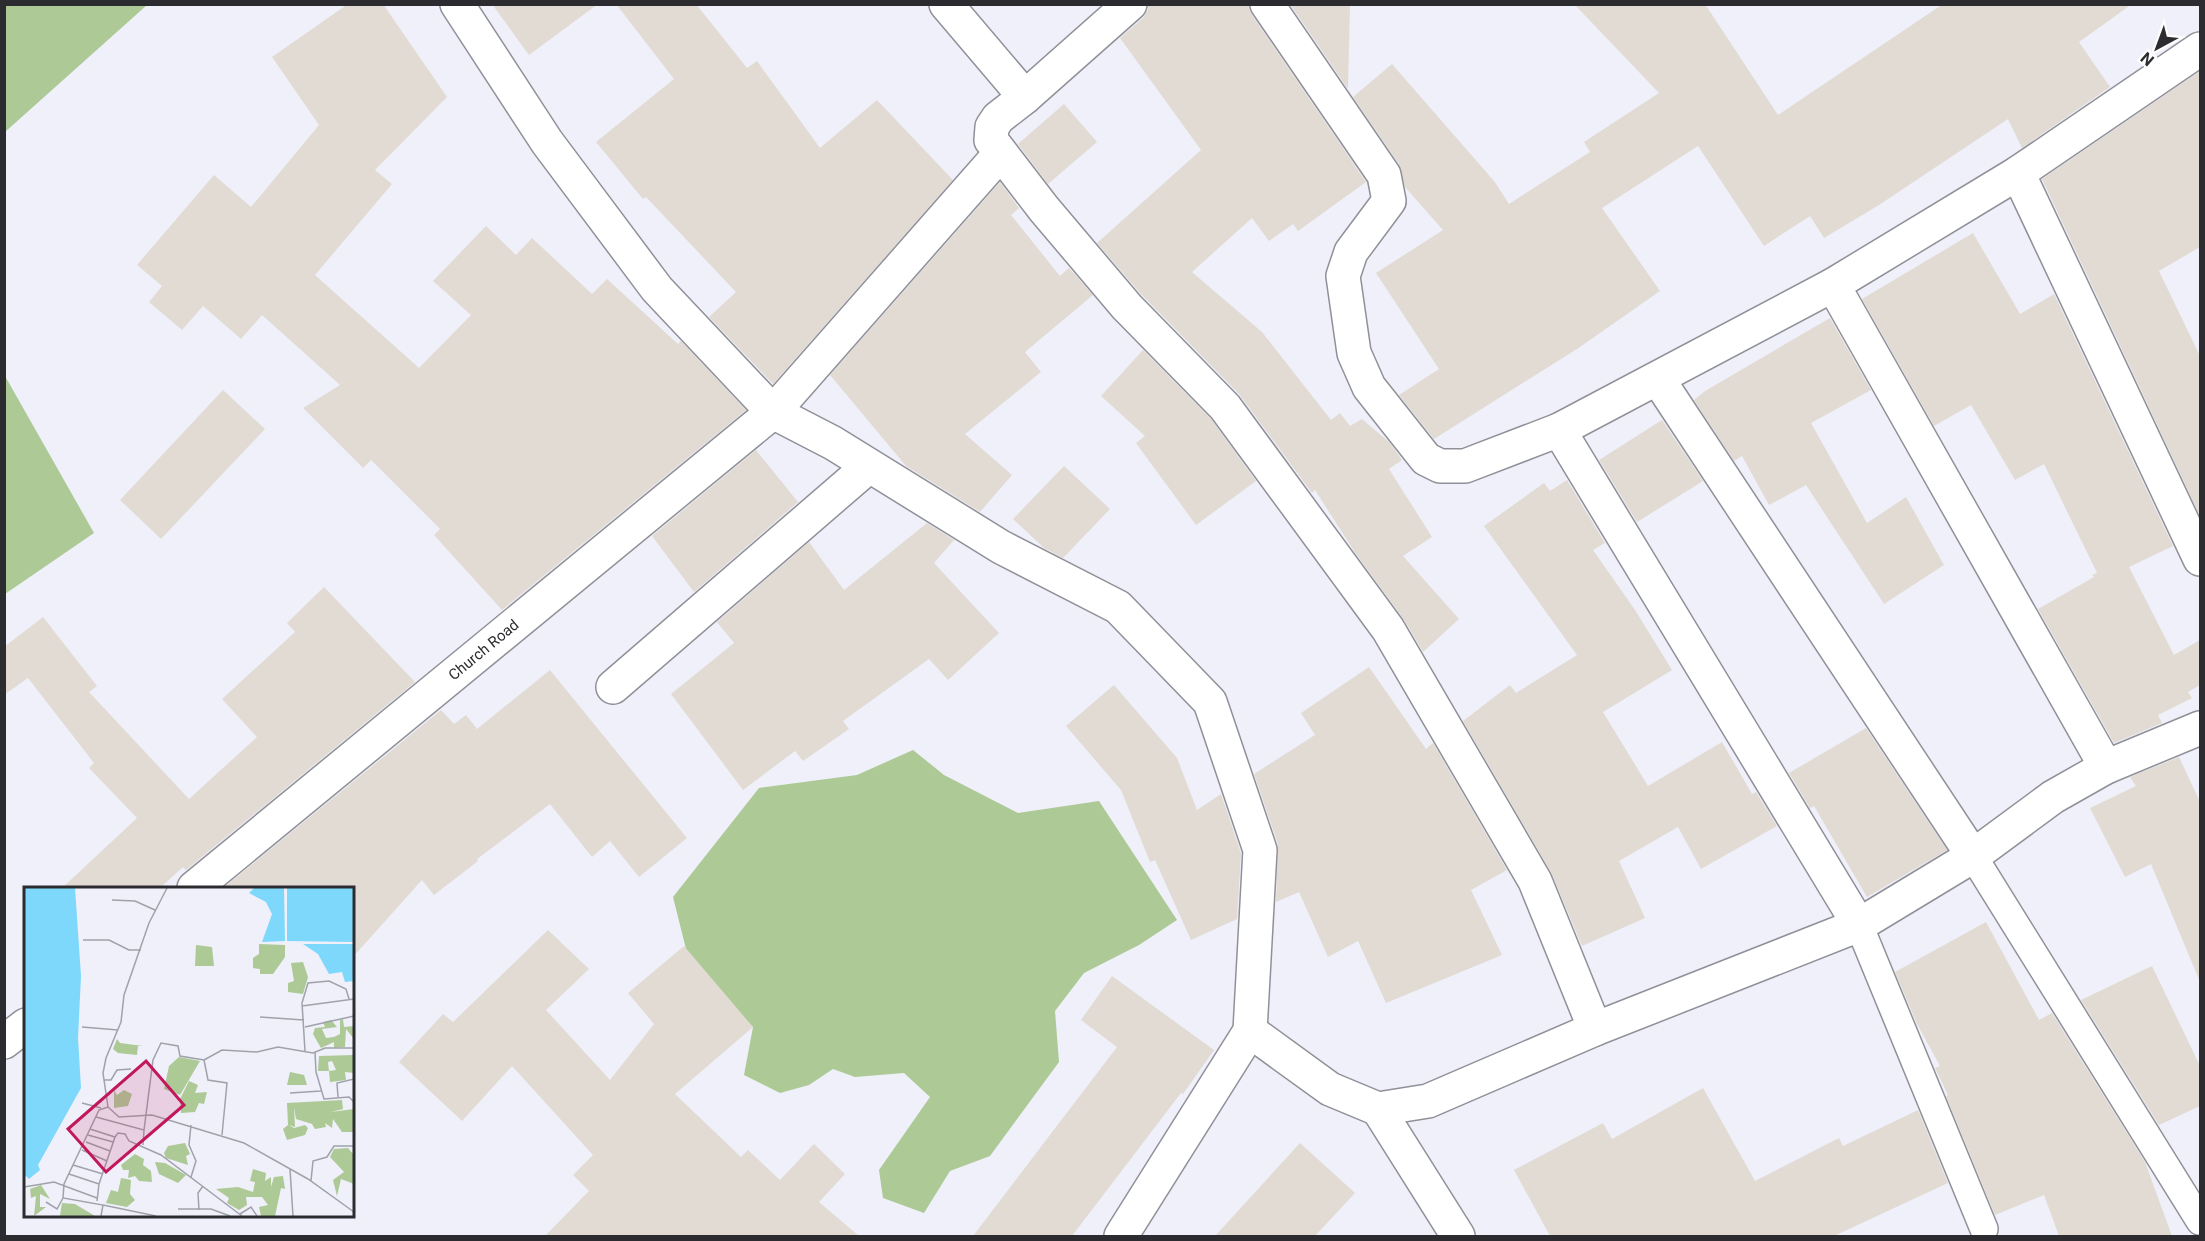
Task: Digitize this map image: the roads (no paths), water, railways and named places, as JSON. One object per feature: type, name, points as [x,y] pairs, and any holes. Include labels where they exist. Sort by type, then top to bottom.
[{"type":"street","points":[[457,4],[547,142],[657,289],[773,412],[833,443],[1001,547],[1118,607],[1210,702],[1260,850],[1250,1031],[1121,1236]]},
{"type":"street","points":[[946,4],[1025,97]]},
{"type":"street","points":[[1130,4],[998,118],[992,126],[991,140],[1000,154],[1127,307],[1225,407],[1388,629],[1535,881],[1595,1029]]},
{"type":"street","points":[[1267,4],[1384,175],[1389,201],[1351,252],[1343,276],[1354,353],[1369,387],[1426,459],[1440,466],[1465,466],[1559,430],[1833,285],[2018,173],[2200,49]]},
{"type":"street","name":"Church Road","points":[[195,887],[773,412],[1000,154]]},
{"type":"street","points":[[2018,173],[2200,559]]},
{"type":"street","points":[[1833,285],[2106,767]]},
{"type":"street","points":[[1658,379],[1973,856]]},
{"type":"street","points":[[1559,430],[1859,925]]},
{"type":"street","points":[[613,687],[869,466]]},
{"type":"street","points":[[1250,1031],[1330,1089],[1378,1109],[1428,1101],[1595,1029],[1859,925],[1973,856],[2053,797],[2106,767],[2200,728]]},
{"type":"street","points":[[4,1042],[24,1027]]},
{"type":"street","points":[[1378,1109],[1458,1236]]},
{"type":"lane","points":[[1973,856],[2200,1221]]},
{"type":"lane","points":[[1859,925],[1983,1229]]}]
